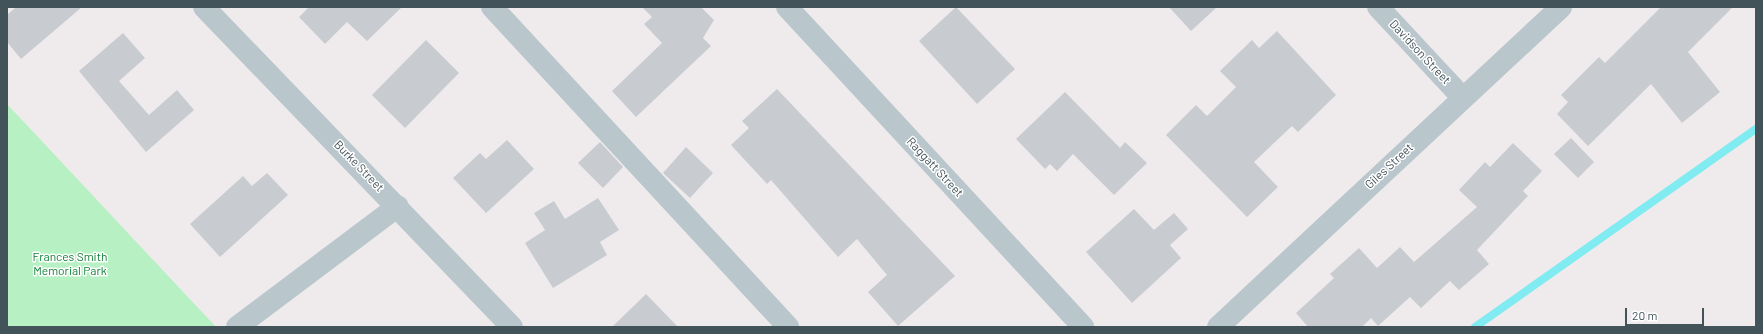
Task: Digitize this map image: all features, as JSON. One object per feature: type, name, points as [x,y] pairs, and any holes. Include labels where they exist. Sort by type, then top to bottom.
[{"type":"street","points":[[492,7],[788,327]]},
{"type":"street","name":"Raggatt Street","points":[[787,7],[1083,327]]},
{"type":"street","name":"Davidson Street","points":[[1378,7],[1462,97]]},
{"type":"street","name":"Giles Street","points":[[1218,327],[1462,97],[1561,7]]},
{"type":"street","name":"Burke Street","points":[[210,9],[512,327]]},
{"type":"street","points":[[237,327],[398,206]]},
{"type":"green space","name":"Frances Smith Memorial Park","points":[[7,104],[216,327],[7,327]]},
{"type":"building","points":[[16,7],[82,7],[21,59],[7,42],[7,15]]},
{"type":"building","points":[[309,7],[402,7],[367,41],[347,22],[325,44],[299,17]]},
{"type":"building","points":[[642,7],[701,7],[714,20],[703,38],[711,46],[636,117],[612,91],[662,43],[644,24],[652,17]]},
{"type":"building","points":[[956,7],[1015,69],[977,104],[919,41]]},
{"type":"building","points":[[1169,7],[1217,7],[1191,31]]},
{"type":"building","points":[[1661,7],[1733,7],[1688,52],[1720,92],[1682,123],[1651,84],[1588,146],[1557,114],[1568,102],[1561,95],[1599,57],[1605,63]]},
{"type":"building","points":[[1277,31],[1336,95],[1298,132],[1292,126],[1254,162],[1278,187],[1247,217],[1166,135],[1196,105],[1207,116],[1236,87],[1220,71],[1252,40],[1259,48]]},
{"type":"building","points":[[123,33],[145,58],[119,81],[149,115],[177,90],[194,110],[146,152],[79,71]]},
{"type":"building","points":[[426,40],[459,73],[405,128],[372,95]]},
{"type":"building","points":[[777,89],[955,276],[898,326],[868,292],[887,275],[857,239],[838,257],[771,180],[767,184],[731,145],[749,128],[742,121]]},
{"type":"building","points":[[1065,92],[1120,148],[1125,142],[1147,163],[1114,195],[1073,154],[1057,171],[1050,164],[1045,169],[1016,139]]},
{"type":"building","points":[[1571,138],[1594,162],[1578,178],[1554,154]]},
{"type":"building","points":[[507,140],[534,169],[486,213],[453,178],[480,153],[486,159]]},
{"type":"building","points":[[600,142],[623,167],[603,188],[578,163]]},
{"type":"building","points":[[1513,143],[1542,171],[1523,191],[1528,196],[1477,250],[1489,264],[1459,290],[1450,281],[1421,308],[1410,297],[1378,326],[1371,318],[1362,327],[1308,327],[1296,313],[1334,278],[1330,274],[1359,248],[1377,268],[1400,247],[1414,262],[1477,207],[1459,190],[1485,162],[1490,167]]},
{"type":"building","points":[[686,147],[713,173],[690,198],[663,173]]},
{"type":"building","points":[[267,173],[288,195],[220,257],[190,224],[243,176],[252,186]]},
{"type":"building","points":[[598,198],[619,230],[600,242],[607,255],[553,288],[525,243],[545,230],[534,213],[554,201],[565,219]]},
{"type":"building","points":[[1134,209],[1154,230],[1174,213],[1188,229],[1170,245],[1181,258],[1132,303],[1086,252]]},
{"type":"building","points":[[646,294],[678,327],[612,327]]},
{"type":"waterway","points":[[1475,327],[1756,129]]}]
